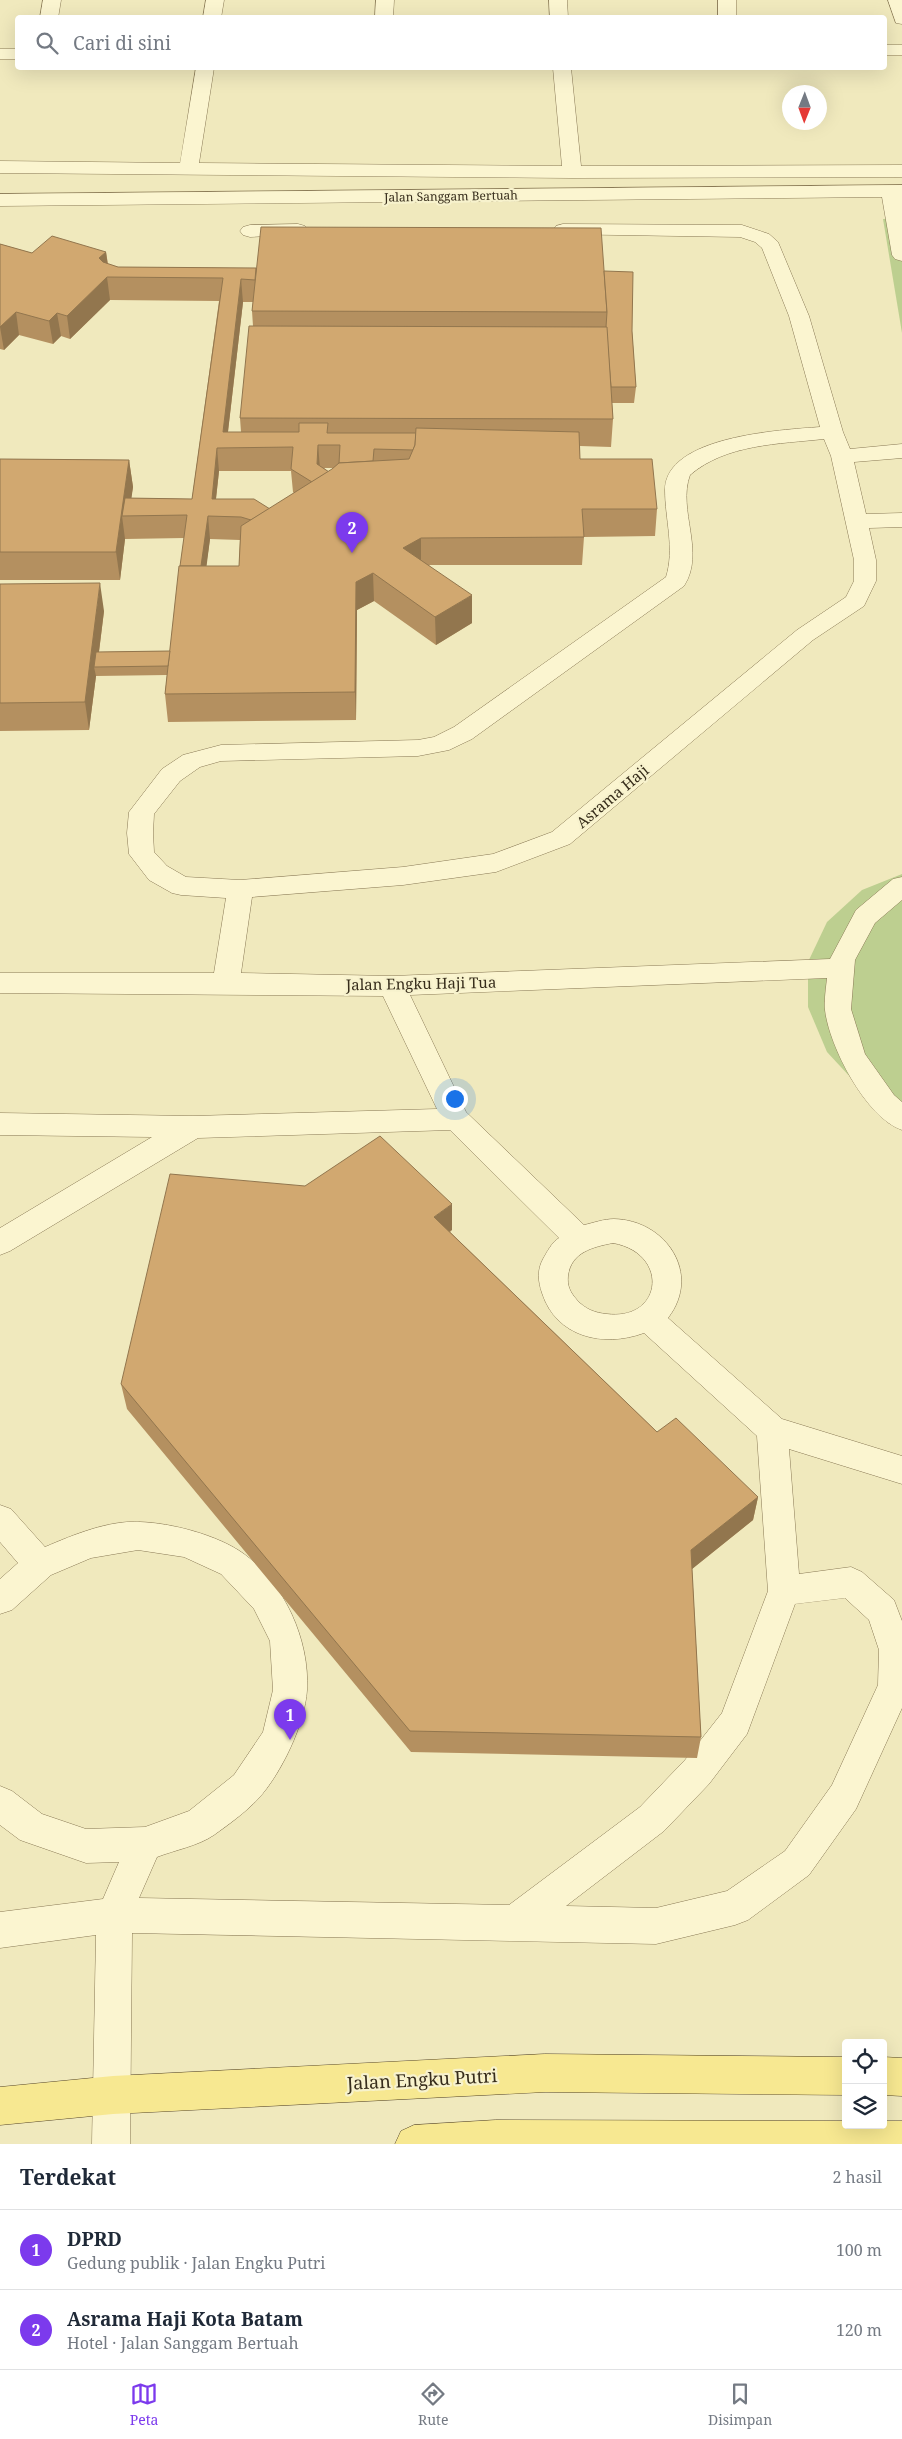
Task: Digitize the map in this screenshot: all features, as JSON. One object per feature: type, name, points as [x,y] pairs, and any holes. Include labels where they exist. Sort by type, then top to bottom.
[{"type":"main road","name":"Jalan Engku Putri","points":[[0,2106],[113,2095],[545,2073],[842,2076]]},
{"type":"main road","points":[[887,2076],[902,2077]]},
{"type":"main road","points":[[414,2144],[496,2139],[902,2140]]},
{"type":"street","points":[[50,15],[52,0]]},
{"type":"street","points":[[212,15],[215,0]]},
{"type":"street","points":[[384,15],[385,0]]},
{"type":"street","points":[[558,0],[559,15]]},
{"type":"street","points":[[727,0],[727,15]]},
{"type":"street","points":[[898,0],[902,19]]},
{"type":"street","points":[[887,50],[902,50]]},
{"type":"street","points":[[0,54],[15,54]]},
{"type":"street","points":[[188,170],[205,70]]},
{"type":"street","points":[[562,70],[572,172]]},
{"type":"street","points":[[0,167],[572,172],[902,171]]},
{"type":"street","points":[[896,191],[902,255]]},
{"type":"street","name":"Jalan Sanggam Bertuah","points":[[0,200],[896,191]]},
{"type":"street","name":"Asrama Haji","points":[[545,230],[713,229],[742,231],[762,238],[771,246],[799,316],[832,432],[842,456],[865,560],[865,581],[856,601],[805,634],[561,838],[496,863],[403,876],[240,889],[181,886],[158,873],[142,854],[140,832],[142,812],[171,775],[192,761],[221,754],[418,748],[440,744],[464,733],[676,581],[682,568],[676,486],[680,472],[695,460],[741,444],[768,438],[832,432]]},
{"type":"street","points":[[250,231],[319,230]]},
{"type":"street","points":[[842,456],[902,451]]},
{"type":"street","points":[[856,521],[902,520]]},
{"type":"street","points":[[902,886],[865,918],[842,960],[838,1009],[852,1057],[884,1103],[902,1119]]},
{"type":"street","points":[[226,983],[240,889]]},
{"type":"street","name":"Jalan Engku Haji Tua","points":[[0,983],[226,983],[392,986],[841,968]]},
{"type":"street","points":[[392,986],[456,1119],[578,1238]]},
{"type":"street","points":[[0,1124],[193,1127],[456,1119]]},
{"type":"street","points":[[0,1243],[193,1127]]},
{"type":"street","points":[[613,1231],[630,1234],[647,1242],[659,1253],[667,1267],[669,1282],[666,1299],[655,1314],[638,1323],[619,1328],[598,1327],[578,1320],[564,1307],[554,1292],[552,1275],[555,1260],[565,1248],[578,1238],[595,1232],[613,1231]]},
{"type":"street","points":[[648,1318],[772,1430],[902,1470]]},
{"type":"street","points":[[515,1923],[652,1819],[696,1772],[735,1722],[784,1591],[772,1430]]},
{"type":"street","points":[[0,1519],[40,1565]]},
{"type":"street","points":[[0,1599],[40,1565],[88,1544],[138,1536],[188,1543],[232,1564],[266,1598],[286,1641],[290,1690],[278,1739],[246,1787],[200,1824],[145,1844],[86,1846],[32,1828],[0,1803]]},
{"type":"street","points":[[0,1930],[114,1915],[656,1926],[735,1907],[797,1863],[844,1797],[895,1686],[896,1650],[882,1611],[851,1582],[784,1591]]},
{"type":"street","points":[[111,2144],[114,1915],[145,1844]]},
{"type":"green space","points":[[883,219],[902,219],[902,333]]},
{"type":"green space","points":[[902,874],[902,1116],[865,1093],[827,1052],[808,1007],[808,962],[827,922],[862,890]]},
{"type":"building","points":[[261,227],[601,228],[607,312],[252,311]]},
{"type":"building","points":[[52,236],[106,252],[99,258],[103,262],[118,267],[256,268],[255,280],[241,279],[223,432],[299,432],[299,423],[328,423],[327,433],[416,433],[413,450],[374,449],[373,461],[339,463],[340,445],[318,445],[317,464],[329,472],[312,482],[291,469],[293,447],[217,448],[212,499],[254,499],[270,509],[251,520],[241,517],[208,516],[201,566],[180,566],[187,515],[122,516],[125,498],[192,499],[223,278],[107,277],[67,316],[57,313],[49,321],[16,312],[0,327],[0,244],[32,253]]},
{"type":"building","points":[[604,271],[633,272],[632,331],[636,387],[611,387]]},
{"type":"building","points":[[249,326],[607,327],[613,419],[240,418]]},
{"type":"building","points":[[416,428],[579,432],[580,459],[652,459],[657,509],[582,509],[584,537],[421,538],[403,548],[472,595],[435,617],[373,573],[356,582],[355,692],[165,694],[179,566],[239,566],[241,526],[339,463],[409,459],[415,445]]},
{"type":"building","points":[[0,459],[129,460],[116,552],[0,552]]},
{"type":"building","points":[[100,583],[85,702],[0,703],[0,584]]},
{"type":"building","points":[[170,651],[168,666],[94,667],[96,652]]},
{"type":"building","points":[[380,1136],[452,1204],[434,1217],[657,1432],[676,1418],[758,1497],[691,1550],[701,1737],[410,1731],[121,1384],[170,1174],[305,1186]]},
{"type":"place","name":"Asrama Haji Kota Batam","points":[[352,553]]},
{"type":"place","name":"DPRD","points":[[290,1740]]}]
